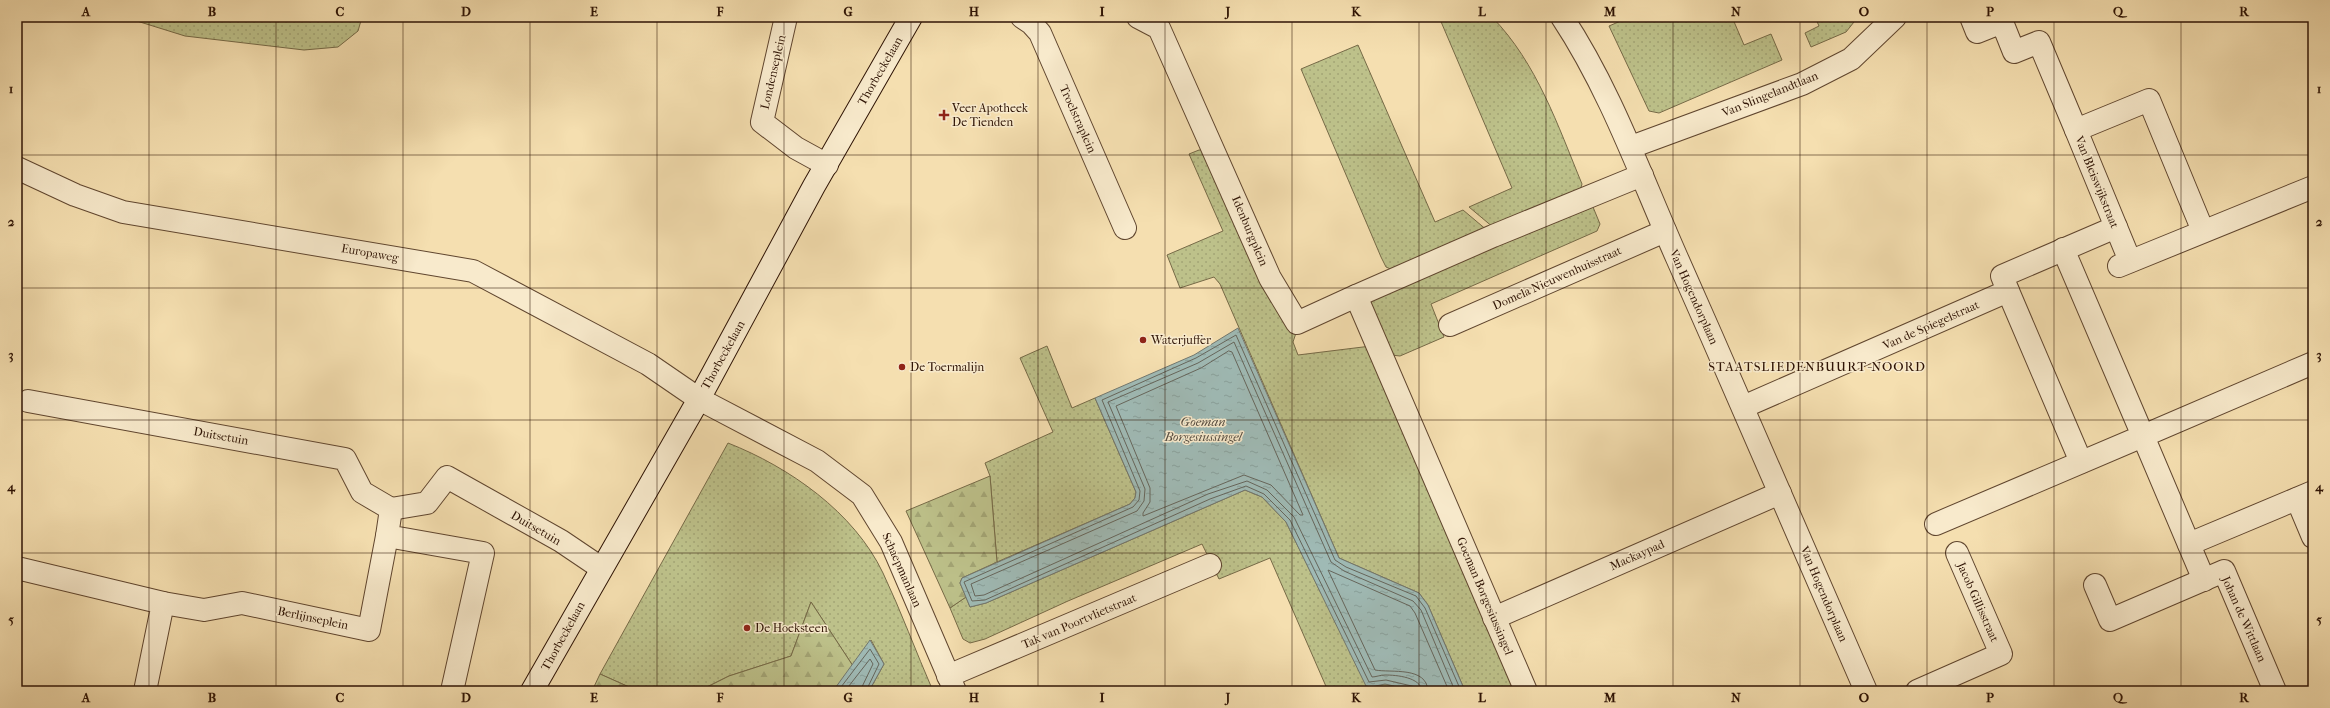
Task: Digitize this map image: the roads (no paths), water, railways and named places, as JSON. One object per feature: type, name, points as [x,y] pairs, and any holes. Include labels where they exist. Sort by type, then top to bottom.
[{"type":"street","name":"Londenseplein","points":[[786,17],[762,122],[796,148],[827,165]]},
{"type":"street","name":"Thorbeckelaan","points":[[532,691],[699,399],[827,165],[911,17]]},
{"type":"street","name":"Idenburgplein","points":[[1138,17],[1159,28],[1270,278],[1297,323],[1356,296]]},
{"type":"street","name":"Van Hogendorplaan","points":[[1562,17],[1575,36],[1631,147],[1665,231],[1866,691]]},
{"type":"street","name":"Van Slingelandtlaan","points":[[1631,147],[1802,84],[1851,59],[1895,17]]},
{"type":"street","points":[[1971,17],[1977,32],[2002,22],[2014,52],[2039,42],[2076,130]]},
{"type":"street","name":"Troelstraplein","points":[[1029,19],[1040,33],[1125,228]]},
{"type":"street","name":"Van Bleiswijkstraat","points":[[2203,231],[2149,100],[2076,130],[2116,227],[2125,264],[2313,187]]},
{"type":"street","name":"Europaweg","points":[[17,168],[75,195],[123,212],[473,271],[648,364],[699,399]]},
{"type":"street","points":[[1356,296],[1493,236],[1642,176]]},
{"type":"street","points":[[2081,462],[2002,276],[2116,227]]},
{"type":"street","name":"Domela Nieuwenhuisstraat","points":[[1450,326],[1665,231]]},
{"type":"street","points":[[2063,249],[2204,580]]},
{"type":"street","name":"Van de Spiegelstraat","points":[[1743,407],[2008,291]]},
{"type":"street","name":"Goeman Borgesiussingel","points":[[1356,296],[1526,691]]},
{"type":"street","points":[[1936,524],[2313,363]]},
{"type":"street","name":"Schaepmanlaan","points":[[699,399],[817,461],[862,495],[891,542],[952,683]]},
{"type":"street","name":"Duitsetuin","points":[[28,401],[345,459],[362,492],[391,509],[427,503],[447,477],[561,541],[601,568]]},
{"type":"street","name":"Mackaypad","points":[[1494,618],[1780,493]]},
{"type":"street","points":[[2189,544],[2305,495],[2313,537]]},
{"type":"street","points":[[391,509],[387,536],[482,553],[452,691]]},
{"type":"street","name":"Berlijnseplein","points":[[17,568],[163,603],[204,610],[242,603],[369,630],[387,536]]},
{"type":"street","name":"Jacob Gillisstraat","points":[[1917,691],[2002,654],[1957,553]]},
{"type":"street","name":"Tak van Poortvlietstraat","points":[[952,683],[1210,565]]},
{"type":"street","name":"Johan de Wittlaan","points":[[2095,585],[2110,620],[2224,572],[2275,691]]},
{"type":"street","points":[[144,691],[163,603]]},
{"type":"water","name":"Goeman Borgesiussingel","points":[[1238,328],[1339,558],[1419,593],[1428,605],[1465,691],[1416,691],[1385,684],[1371,687],[1366,686],[1286,522],[1262,497],[1245,490],[986,603],[970,607],[960,583],[962,578],[1130,504],[1135,498],[1136,492],[1095,398],[1194,355]]},
{"type":"water","points":[[870,640],[884,664],[869,691],[833,691]]},
{"type":"place","name":"Veer Apotheek De Tienden","points":[[944,115]]},
{"type":"place","name":"Waterjuffer","points":[[1143,340]]},
{"type":"place","name":"De Toermalijn","points":[[902,367]]},
{"type":"place","name":"De Hoeksteen","points":[[747,628]]},
{"type":"district","name":"STAATSLIEDENBUURT-NOORD","points":[[1817,366]]}]
